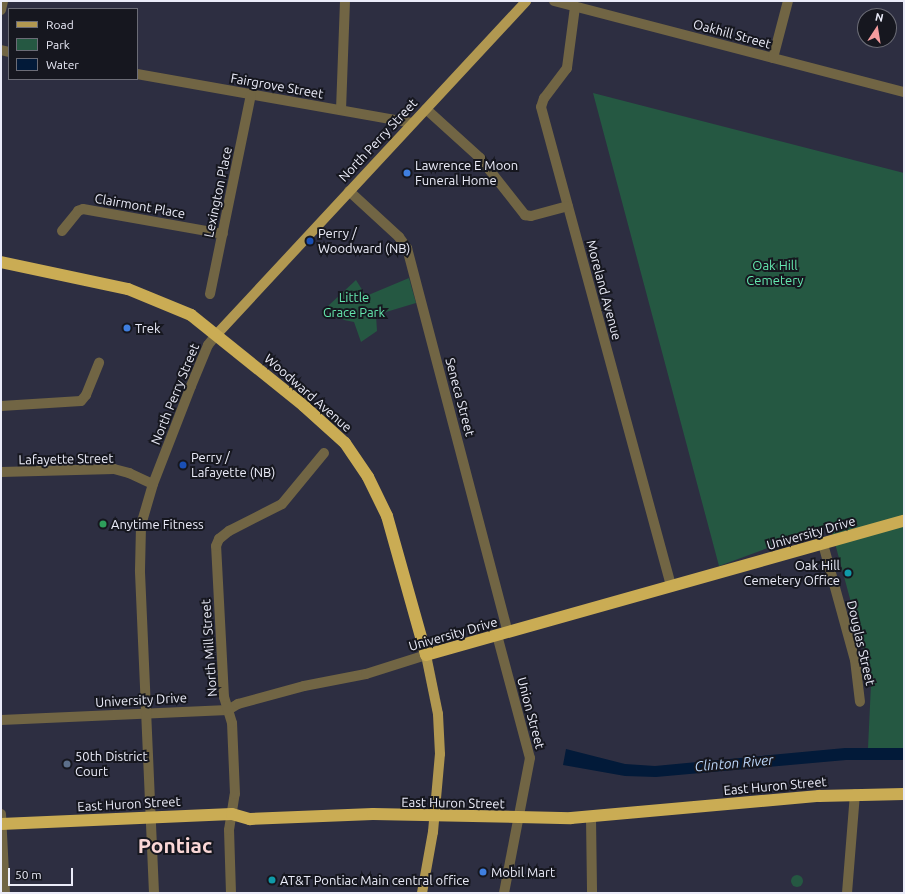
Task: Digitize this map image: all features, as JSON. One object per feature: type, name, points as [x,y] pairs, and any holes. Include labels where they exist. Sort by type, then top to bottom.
[{"type":"highway","name":"Woodward Avenue","points":[[1,262],[128,289],[191,315],[217,334],[345,443],[368,477],[395,538],[426,655]]},
{"type":"highway","name":"University Drive","points":[[426,655],[904,521]]},
{"type":"highway","name":"East Huron Street","points":[[1,824],[232,814],[250,819],[373,814],[518,818],[591,818],[855,794],[904,794]]},
{"type":"main road","name":"North Perry Street","points":[[217,334],[526,1]]},
{"type":"main road","name":"Woodward Avenue","points":[[422,893],[435,816],[439,730],[436,697],[426,655]]},
{"type":"street","points":[[1,10],[3,1]]},
{"type":"street","points":[[341,110],[345,1]]},
{"type":"street","name":"Oakhill Street","points":[[554,1],[904,92]]},
{"type":"street","points":[[773,58],[788,1]]},
{"type":"street","name":"Moreland Avenue","points":[[575,7],[567,68],[544,98],[541,105],[671,587]]},
{"type":"street","name":"Fairgrove Street","points":[[138,74],[412,123]]},
{"type":"street","name":"Lexington Place","points":[[210,294],[251,94]]},
{"type":"street","points":[[426,109],[480,158],[525,215],[531,216],[568,206]]},
{"type":"street","name":"Seneca Street","points":[[350,191],[399,237],[407,248],[503,634]]},
{"type":"street","name":"Clairmont Place","points":[[62,231],[78,211],[83,209],[223,234]]},
{"type":"street","name":"North Perry Street","points":[[154,893],[140,549],[143,516],[153,484],[206,350],[217,334]]},
{"type":"street","points":[[1,406],[81,401],[86,395],[99,363]]},
{"type":"street","name":"North Mill Street","points":[[231,893],[229,830],[235,794],[232,723],[224,692],[217,543],[229,531],[282,504],[324,452]]},
{"type":"street","name":"Lafayette Street","points":[[1,472],[114,470],[129,473],[153,484]]},
{"type":"street","name":"Douglas Street","points":[[823,544],[855,660],[860,702]]},
{"type":"street","name":"Union Street","points":[[503,634],[530,758],[504,893]]},
{"type":"street","name":"University Drive","points":[[1,720],[228,710],[238,704],[297,688],[366,674],[426,655]]},
{"type":"street","points":[[847,893],[855,794]]},
{"type":"street","points":[[1,814],[5,893]]},
{"type":"street","points":[[591,818],[592,893]]},
{"type":"green space","name":"Oak Hill Cemetery","points":[[593,93],[904,173],[904,748],[868,748],[871,684],[868,665],[830,525],[719,566]]},
{"type":"green space","name":"Little Grace Park","points":[[409,278],[416,303],[376,315],[377,331],[361,342],[354,322],[344,320],[328,306],[356,280],[366,296]]},
{"type":"green space","points":[[799,875],[802,876],[802,886],[795,887],[792,886],[791,879],[792,876]]},
{"type":"water","name":"Clinton River","points":[[845,748],[904,748],[904,760],[846,760],[656,777],[625,776],[563,765],[566,749],[625,764],[655,766]]},
{"type":"place","name":"Lawrence E Moon Funeral Home","points":[[407,173]]},
{"type":"place","name":"Perry / Woodward (NB)","points":[[310,241]]},
{"type":"place","name":"Trek","points":[[127,328]]},
{"type":"place","name":"Perry / Lafayette (NB)","points":[[183,465]]},
{"type":"place","name":"Anytime Fitness","points":[[103,524]]},
{"type":"place","name":"Oak Hill Cemetery Office","points":[[848,573]]},
{"type":"place","name":"50th District Court","points":[[67,764]]},
{"type":"place","name":"Mobil Mart","points":[[483,872]]},
{"type":"place","name":"AT&T Pontiac Main central office","points":[[272,880]]},
{"type":"district","name":"Pontiac","points":[[175,845]]}]
